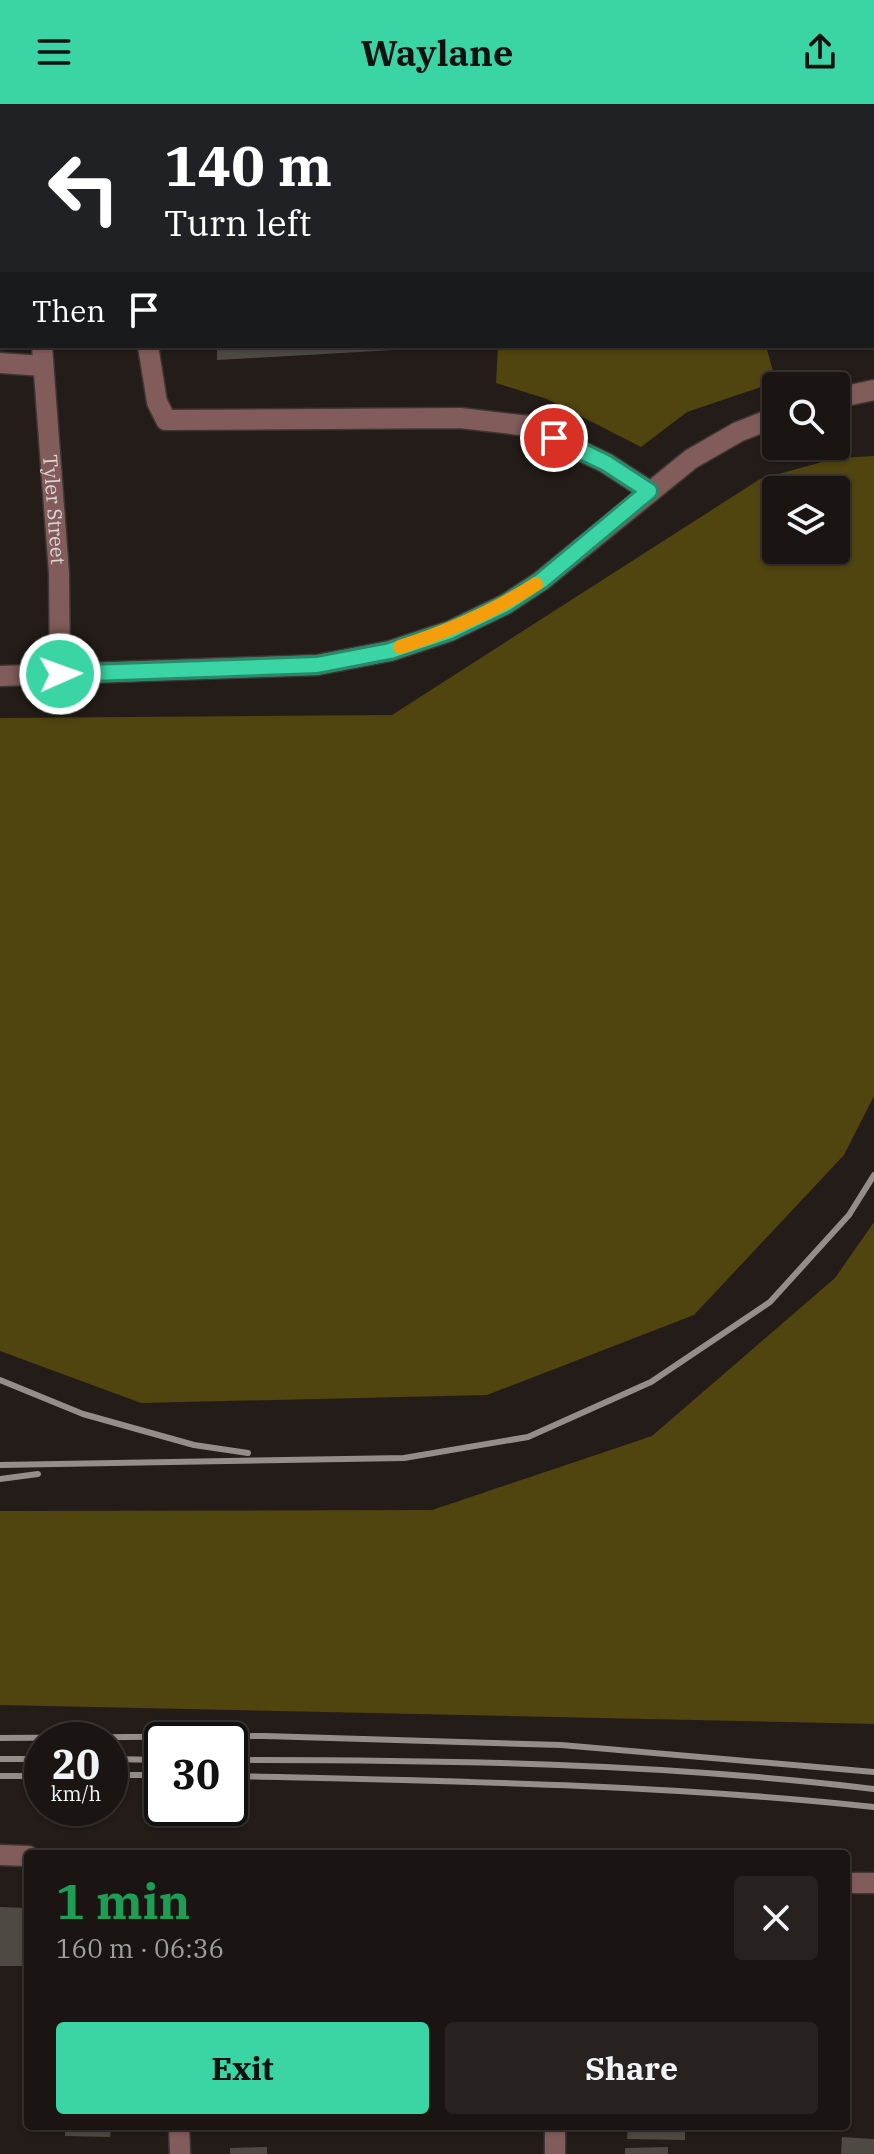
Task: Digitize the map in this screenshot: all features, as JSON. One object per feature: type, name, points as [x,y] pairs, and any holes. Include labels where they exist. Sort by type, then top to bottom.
[{"type":"street","points":[[148,348],[157,402],[166,420],[460,418],[502,421],[542,432],[606,463],[649,491]]},
{"type":"street","points":[[0,363],[43,356]]},
{"type":"street","name":"Tyler Street","points":[[43,356],[59,574],[60,674]]},
{"type":"street","points":[[850,395],[874,390]]},
{"type":"street","points":[[0,676],[317,665],[390,651],[450,631],[506,604],[541,581],[691,459],[738,432],[762,423]]},
{"type":"street","points":[[0,1855],[24,1856]]},
{"type":"street","points":[[850,1883],[874,1883]]},
{"type":"street","points":[[179,2130],[180,2154]]},
{"type":"street","points":[[555,2130],[555,2154]]},
{"type":"shaded area","points":[[498,348],[767,348],[773,372],[762,372],[762,387],[687,412],[641,447],[547,399],[496,383]]},
{"type":"shaded area","points":[[874,456],[874,1096],[844,1155],[694,1315],[487,1395],[141,1403],[0,1351],[0,718],[392,715],[762,478],[762,564],[850,564],[850,476],[771,476],[830,460]]},
{"type":"shaded area","points":[[874,1222],[874,1724],[0,1705],[0,1511],[432,1510],[652,1436],[835,1278]]},
{"type":"building","points":[[217,348],[429,348],[217,360]]},
{"type":"building","points":[[0,1907],[24,1908],[24,1966],[0,1966]]},
{"type":"building","points":[[65,2130],[111,2130],[110,2137],[65,2136]]},
{"type":"building","points":[[628,2130],[685,2130],[685,2140],[627,2139]]},
{"type":"building","points":[[842,2137],[874,2139],[874,2154],[841,2154]]},
{"type":"building","points":[[267,2147],[267,2154],[230,2154],[230,2148]]},
{"type":"building","points":[[668,2147],[668,2154],[625,2154],[625,2148]]},
{"type":"railway","points":[[0,1465],[404,1458],[528,1437],[651,1382],[770,1302],[849,1215],[874,1175]]},
{"type":"railway","points":[[0,1380],[83,1414],[194,1445],[248,1453]]},
{"type":"railway","points":[[0,1479],[38,1474]]},
{"type":"railway","points":[[0,1738],[265,1736],[561,1745],[874,1772]]},
{"type":"railway","points":[[0,1759],[24,1759]]},
{"type":"railway","points":[[128,1759],[144,1760]]},
{"type":"railway","points":[[248,1760],[633,1768],[874,1789]]},
{"type":"railway","points":[[128,1775],[144,1775]]},
{"type":"railway","points":[[0,1776],[24,1776]]},
{"type":"railway","points":[[248,1776],[633,1788],[874,1807]]},
{"type":"slow traffic","points":[[400,647],[450,631],[506,604],[536,584]]},
{"type":"route","points":[[60,674],[317,665],[390,651],[450,631],[506,604],[541,581],[649,491],[606,463],[554,438]]}]
